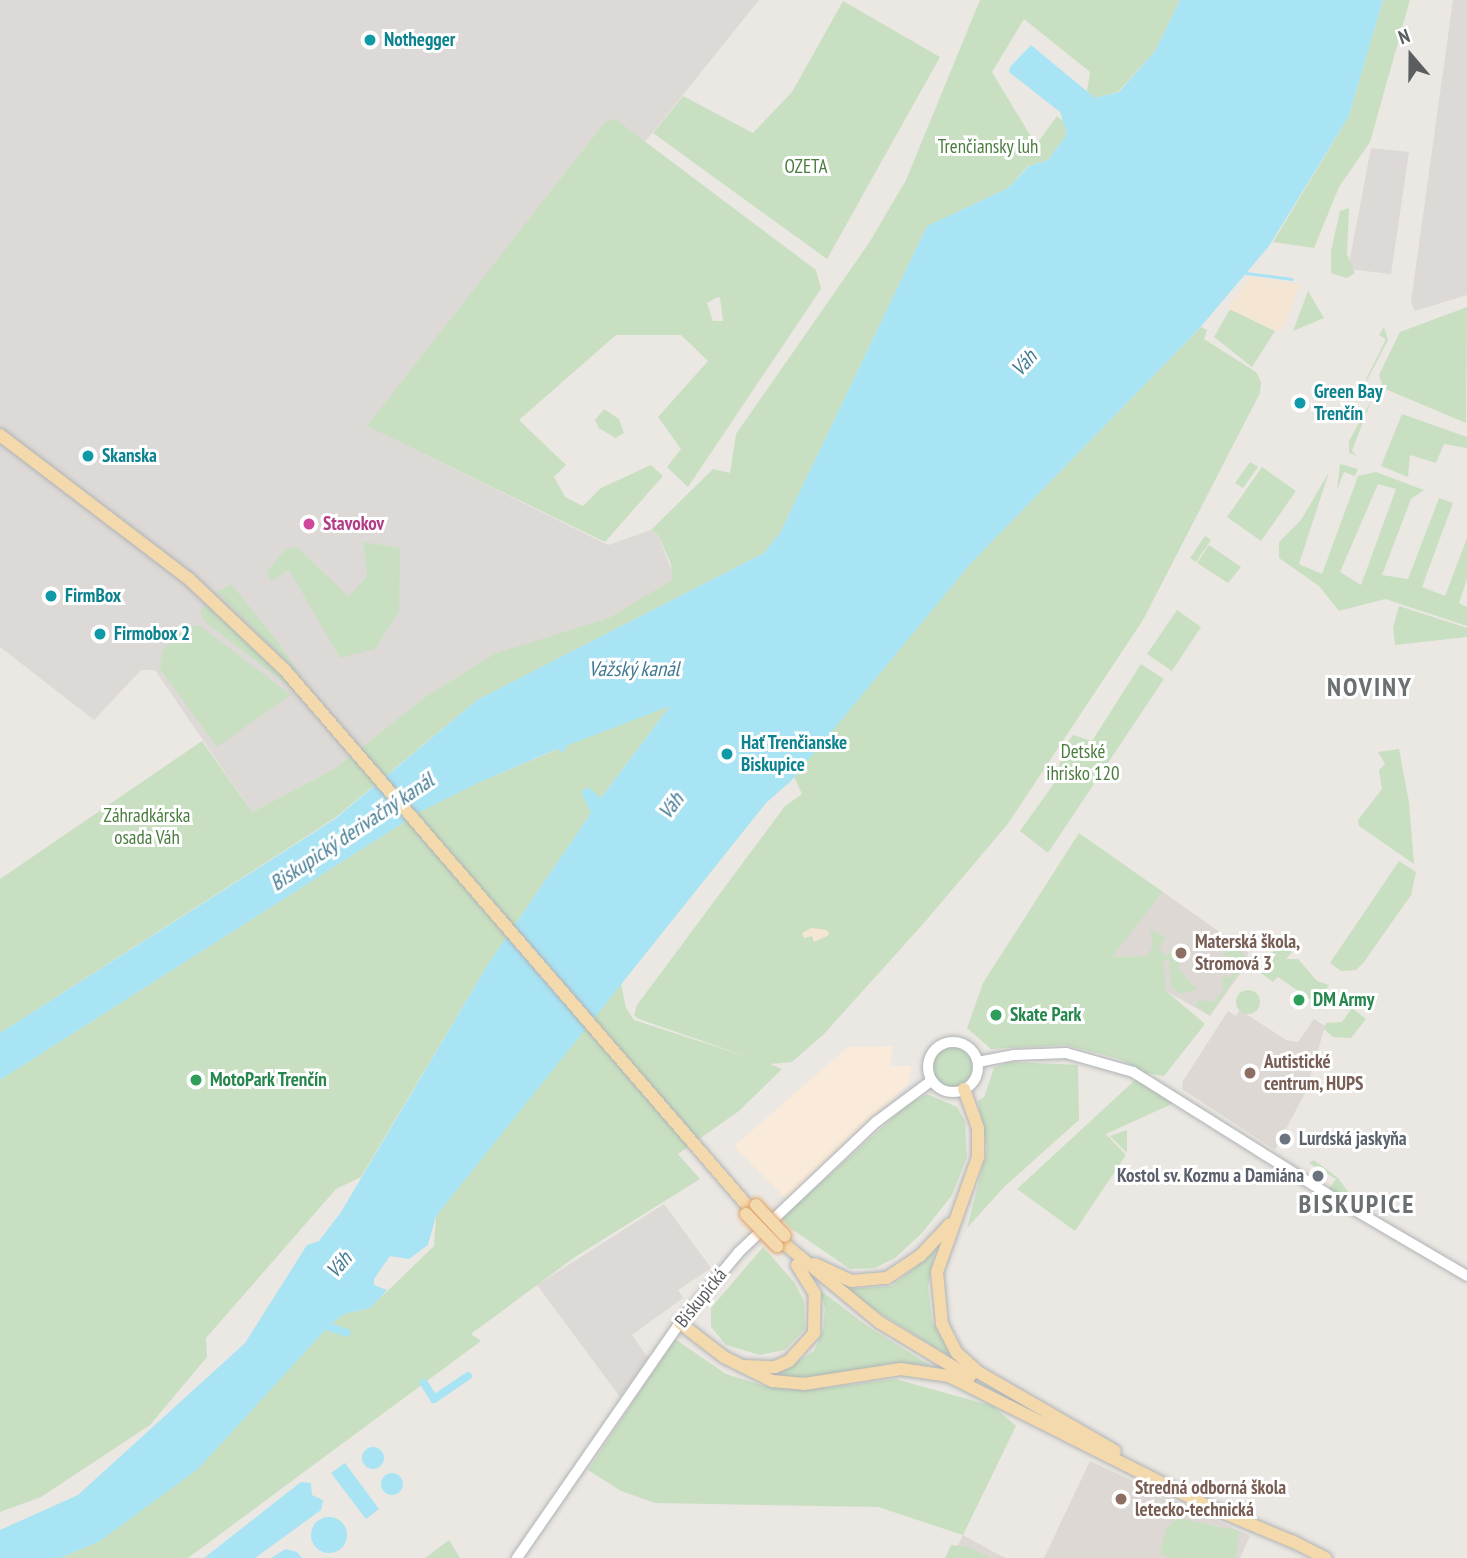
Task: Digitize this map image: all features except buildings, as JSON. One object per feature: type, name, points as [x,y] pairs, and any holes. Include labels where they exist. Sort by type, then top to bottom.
[{"type":"main road","points":[[0,435],[189,579],[221,607],[310,696],[715,1168]]},
{"type":"main road","points":[[569,1000],[611,1039],[751,1210],[828,1284],[905,1340],[1124,1456],[1326,1558]]},
{"type":"main road","points":[[964,1090],[976,1119],[979,1149],[975,1173],[955,1218],[936,1290],[942,1324],[966,1362],[990,1381],[1124,1456]]},
{"type":"main road","points":[[781,1241],[836,1277],[875,1281],[910,1264],[955,1218]]},
{"type":"main road","points":[[739,1366],[768,1367],[789,1362],[814,1333],[818,1308],[812,1285],[781,1241]]},
{"type":"main road","points":[[680,1322],[758,1378],[804,1384],[918,1369],[949,1376],[1210,1507],[1298,1544]]},
{"type":"street","points":[[944,1043],[965,1045],[978,1062],[976,1076],[964,1090],[945,1091],[931,1081],[928,1061],[944,1043]]},
{"type":"street","points":[[978,1062],[1014,1055],[1066,1053],[1133,1072],[1324,1192],[1467,1276]]},
{"type":"street","name":"Biskupická","points":[[517,1558],[680,1322],[775,1216],[884,1114],[931,1081]]},
{"type":"shaded area","points":[[0,0],[759,0],[645,142],[604,123],[368,426],[608,545],[651,530],[658,535],[681,595],[558,655],[494,654],[425,697],[334,769],[252,812],[155,670],[141,670],[94,720],[0,647]]},
{"type":"shaded area","points":[[1453,0],[1467,0],[1467,295],[1415,311],[1411,302]]},
{"type":"shaded area","points":[[1371,148],[1409,152],[1391,274],[1348,269]]},
{"type":"shaded area","name":"Materská škola, Stromová 3","points":[[1163,892],[1248,952],[1246,966],[1210,1016],[1164,990],[1164,956],[1111,957]]},
{"type":"shaded area","name":"Autistické centrum, HUPS","points":[[1240,1010],[1286,1040],[1298,1042],[1314,1019],[1325,1026],[1306,1091],[1275,1150],[1182,1089],[1183,1081],[1228,1011],[1236,1016]]},
{"type":"shaded area","points":[[893,1046],[890,1066],[912,1066],[909,1083],[786,1199],[734,1146],[848,1047]]},
{"type":"shaded area","points":[[664,1204],[711,1268],[678,1290],[683,1298],[632,1335],[648,1358],[620,1397],[537,1285]]},
{"type":"shaded area","name":"Stredná odborná škola letecko-technická","points":[[1090,1461],[1250,1536],[1240,1558],[1044,1558]]},
{"type":"shaded area","points":[[963,1535],[992,1551],[1006,1558],[952,1558]]},
{"type":"green space","points":[[980,0],[1180,0],[1155,51],[1118,92],[1095,98],[1087,91],[1090,72],[1024,19],[992,72],[1036,145],[1057,116],[1067,125],[1067,134],[1048,160],[1028,166],[1008,188],[927,226],[780,533],[764,553],[477,700],[335,818],[0,1033],[0,879],[202,741],[252,812],[334,769],[425,697],[494,654],[609,618],[672,580],[671,564],[658,535],[651,530],[713,469],[730,473],[736,434],[869,243],[906,180]]},
{"type":"green space","points":[[1383,0],[1410,0],[1370,142],[1339,187],[1314,248],[1273,242],[1349,116]]},
{"type":"green space","name":"OZETA","points":[[843,1],[940,57],[827,259],[653,133],[683,96],[753,133],[792,92]]},
{"type":"green space","points":[[615,119],[816,270],[821,289],[688,487],[667,467],[681,449],[658,417],[708,361],[681,335],[616,335],[519,420],[566,465],[554,477],[565,497],[583,506],[601,488],[651,465],[663,476],[605,542],[367,426],[604,123]],"holes":[[[720,298],[723,321],[713,321],[707,303]]]},
{"type":"green space","points":[[1349,208],[1347,254],[1355,273],[1347,278],[1331,273],[1331,251],[1340,211]]},
{"type":"green space","points":[[1308,291],[1324,318],[1293,331]]},
{"type":"green space","points":[[1467,307],[1466,423],[1383,388],[1379,375],[1400,332]]},
{"type":"green space","points":[[1230,309],[1275,331],[1252,367],[1214,337]]},
{"type":"green space","points":[[1201,327],[1207,330],[1204,339],[1256,372],[1261,382],[1260,393],[1143,620],[1007,825],[923,924],[824,1034],[792,1062],[770,1064],[782,1069],[739,1111],[678,1154],[700,1179],[575,1257],[471,1334],[481,1341],[188,1558],[60,1558],[100,1541],[238,1422],[329,1326],[344,1314],[370,1308],[434,1246],[436,1216],[621,983],[626,1008],[634,1020],[751,1058],[639,1019],[634,1015],[637,1005],[785,806],[802,794],[794,777],[802,766],[972,562]]},
{"type":"green space","points":[[1384,327],[1388,340],[1346,420],[1386,339],[1379,335]]},
{"type":"green space","points":[[1371,401],[1352,451],[1357,456],[1349,453],[1349,441]]},
{"type":"green space","points":[[604,409],[619,419],[624,433],[615,438],[599,428],[595,420]]},
{"type":"green space","points":[[1402,414],[1467,437],[1467,448],[1444,444],[1436,463],[1410,455],[1408,477],[1381,466]]},
{"type":"green space","points":[[1250,462],[1258,467],[1243,488],[1235,483]]},
{"type":"green space","points":[[1340,464],[1358,469],[1355,476],[1344,472],[1337,490]]},
{"type":"green space","points":[[1262,467],[1296,491],[1261,541],[1227,517]]},
{"type":"green space","points":[[1329,472],[1299,564],[1322,574],[1358,476],[1376,472],[1424,490],[1411,499],[1382,575],[1408,579],[1439,498],[1453,503],[1422,587],[1445,596],[1467,538],[1467,579],[1459,603],[1467,607],[1467,626],[1385,599],[1339,611],[1319,586],[1279,558],[1279,542],[1301,520]],"holes":[[[1378,484],[1396,489],[1361,585],[1340,572]]]},
{"type":"green space","points":[[1205,536],[1211,540],[1196,562],[1190,558]]},
{"type":"green space","points":[[363,542],[400,548],[399,612],[375,649],[340,658],[289,570],[271,581],[267,571],[285,550],[297,547],[349,597],[367,576]]},
{"type":"green space","points":[[1209,545],[1241,567],[1228,583],[1197,563]]},
{"type":"green space","points":[[231,584],[274,637],[301,676],[217,592]]},
{"type":"green space","points":[[206,605],[240,634],[296,692],[204,621],[200,611]]},
{"type":"green space","points":[[1399,606],[1467,628],[1467,637],[1395,645],[1393,628]]},
{"type":"green space","points":[[1177,610],[1201,627],[1172,671],[1147,654]]},
{"type":"green space","points":[[199,625],[291,695],[217,747],[160,669],[162,651],[184,628]]},
{"type":"green space","name":"Detské ihrisko 120","points":[[1141,664],[1164,679],[1048,853],[1020,831],[1055,782],[1064,747],[1073,735],[1092,741]]},
{"type":"green space","points":[[662,705],[670,706],[600,799],[591,792],[584,796],[591,813],[487,966],[361,1177],[336,1189],[206,1338],[207,1357],[150,1425],[41,1497],[0,1512],[0,1080],[420,812],[478,783],[558,749],[564,753],[565,746]]},
{"type":"green space","points":[[1399,749],[1409,802],[1414,864],[1359,826],[1358,820],[1382,789],[1379,770],[1385,764],[1378,752]]},
{"type":"green space","points":[[1079,833],[1163,892],[1112,957],[1148,956],[1153,945],[1150,930],[1166,937],[1159,950],[1168,956],[1174,946],[1185,954],[1178,968],[1197,990],[1181,994],[1171,987],[1169,959],[1164,960],[1165,990],[1205,1024],[1164,1076],[1146,1073],[1117,1058],[1064,1045],[991,1049],[967,1028],[983,983]]},
{"type":"green space","points":[[1399,861],[1416,872],[1411,895],[1364,962],[1356,970],[1341,971],[1330,963]]},
{"type":"green space","points":[[1232,938],[1247,960],[1210,1015],[1195,1005],[1198,1000],[1213,1002],[1223,991],[1222,977],[1230,977],[1238,968],[1223,955]]},
{"type":"green space","points":[[1285,948],[1292,952],[1286,959],[1298,959],[1317,981],[1329,985],[1317,1004],[1278,977],[1273,982],[1257,970],[1274,950]]},
{"type":"green space","points":[[1248,990],[1257,993],[1260,1002],[1257,1011],[1248,1014],[1239,1011],[1236,1002],[1239,993]]},
{"type":"green space","points":[[1352,1008],[1366,1019],[1351,1038],[1333,1037],[1324,1029],[1326,1023],[1342,1022]]},
{"type":"green space","points":[[952,1047],[960,1048],[966,1053],[971,1059],[971,1075],[966,1081],[960,1086],[952,1087],[944,1086],[938,1081],[933,1075],[932,1067],[933,1059],[938,1053],[944,1048]]},
{"type":"green space","points":[[1009,1062],[1078,1065],[1079,1120],[1005,1186],[967,1228],[987,1150],[978,1101],[984,1097],[994,1068]]},
{"type":"green space","points":[[1135,1080],[1176,1102],[1106,1134],[1126,1155],[1075,1231],[1017,1189]]},
{"type":"green space","points":[[927,1094],[957,1107],[965,1121],[967,1157],[952,1195],[922,1233],[895,1258],[875,1268],[850,1269],[790,1228],[782,1218],[907,1105]]},
{"type":"green space","points":[[1127,1130],[1127,1153],[1110,1136]]},
{"type":"green space","points":[[1314,1160],[1338,1178],[1357,1204],[1329,1189],[1336,1179],[1309,1163]]},
{"type":"green space","points":[[763,1247],[794,1282],[804,1301],[805,1329],[785,1350],[760,1355],[726,1345],[711,1327],[711,1308]]},
{"type":"green space","points":[[935,1251],[928,1287],[932,1321],[955,1360],[842,1289],[892,1286]]},
{"type":"green space","points":[[820,1290],[867,1326],[931,1366],[892,1363],[804,1379],[775,1376],[814,1351],[823,1330],[825,1308]]},
{"type":"green space","points":[[675,1339],[726,1374],[765,1386],[825,1388],[895,1379],[993,1406],[1016,1426],[963,1535],[878,1507],[655,1503],[621,1491],[588,1470]]},
{"type":"green space","points":[[1178,1518],[1239,1531],[1236,1558],[1170,1558],[1160,1553],[1166,1529]]},
{"type":"green space","points":[[449,1540],[460,1558],[425,1558]]},
{"type":"green space","points":[[951,1545],[968,1547],[991,1558],[945,1558]]},
{"type":"sand","points":[[1250,277],[1300,284],[1283,328],[1275,331],[1227,308]]},
{"type":"sand","points":[[811,928],[827,930],[829,935],[814,942],[812,936],[804,938],[802,933]]},
{"type":"water","points":[[1180,0],[1383,0],[1349,116],[1269,246],[1198,330],[972,562],[791,781],[766,803],[436,1216],[428,1245],[409,1259],[390,1256],[374,1279],[374,1285],[387,1290],[381,1297],[370,1308],[344,1314],[329,1326],[198,1469],[100,1541],[60,1558],[0,1558],[0,1530],[78,1495],[245,1343],[307,1245],[319,1241],[341,1212],[487,966],[591,813],[581,792],[588,787],[601,798],[670,706],[566,746],[564,753],[557,749],[478,783],[420,812],[0,1080],[0,1033],[335,819],[477,700],[764,553],[780,533],[927,226],[1008,188],[1029,166],[1048,160],[1067,134],[1060,112],[1009,72],[1010,67],[1031,45],[1095,98],[1119,92],[1155,51]]},
{"type":"water","points":[[373,1447],[381,1450],[384,1458],[381,1466],[373,1469],[365,1466],[362,1458],[365,1450]]},
{"type":"water","points":[[345,1463],[379,1509],[366,1519],[331,1473]]},
{"type":"water","points":[[392,1473],[400,1476],[403,1484],[400,1492],[392,1495],[384,1492],[381,1484],[384,1476]]},
{"type":"water","points":[[301,1482],[311,1483],[312,1495],[323,1500],[321,1510],[255,1558],[204,1558]]},
{"type":"water","points":[[329,1517],[342,1522],[347,1535],[342,1548],[329,1553],[316,1548],[311,1535],[316,1522]]},
{"type":"water","points":[[286,1549],[297,1552],[302,1558],[271,1558]]},
{"type":"waterway","points":[[1246,273],[1292,279]]},
{"type":"waterway","points":[[320,1324],[347,1333]]},
{"type":"waterway","points":[[424,1383],[434,1399],[468,1376]]},
{"type":"place","name":"Nothegger","points":[[370,40]]},
{"type":"place","name":"Green Bay Trenčín","points":[[1300,403]]},
{"type":"place","name":"Skanska","points":[[88,456]]},
{"type":"place","name":"Stavokov","points":[[309,524]]},
{"type":"place","name":"FirmBox","points":[[51,596]]},
{"type":"place","name":"Firmobox 2","points":[[100,634]]},
{"type":"place","name":"Hať Trenčianske Biskupice","points":[[727,754]]},
{"type":"place","name":"Materská škola, Stromová 3","points":[[1181,953]]},
{"type":"place","name":"DM Army","points":[[1299,1000]]},
{"type":"place","name":"Skate Park","points":[[996,1015]]},
{"type":"place","name":"Autistické centrum, HUPS","points":[[1250,1073]]},
{"type":"place","name":"MotoPark Trenčín","points":[[196,1080]]},
{"type":"place","name":"Lurdská jaskyňa","points":[[1285,1139]]},
{"type":"place","name":"Kostol sv. Kozmu a Damiána","points":[[1318,1176]]},
{"type":"place","name":"Stredná odborná škola letecko-technická","points":[[1121,1499]]},
{"type":"district","name":"NOVINY","points":[[1370,687]]},
{"type":"district","name":"BISKUPICE","points":[[1357,1204]]},
{"type":"park label","name":"Trenčiansky luh","points":[[988,147]]},
{"type":"park label","name":"Záhradkárska osada Váh","points":[[147,827]]},
{"type":"water label","name":"Váh","points":[[1024,363]]},
{"type":"water label","name":"Važský kanál","points":[[634,669]]},
{"type":"water label","name":"Váh","points":[[671,806]]},
{"type":"water label","name":"Biskupický derivačný kanál","points":[[352,832]]},
{"type":"water label","name":"Váh","points":[[339,1265]]}]
